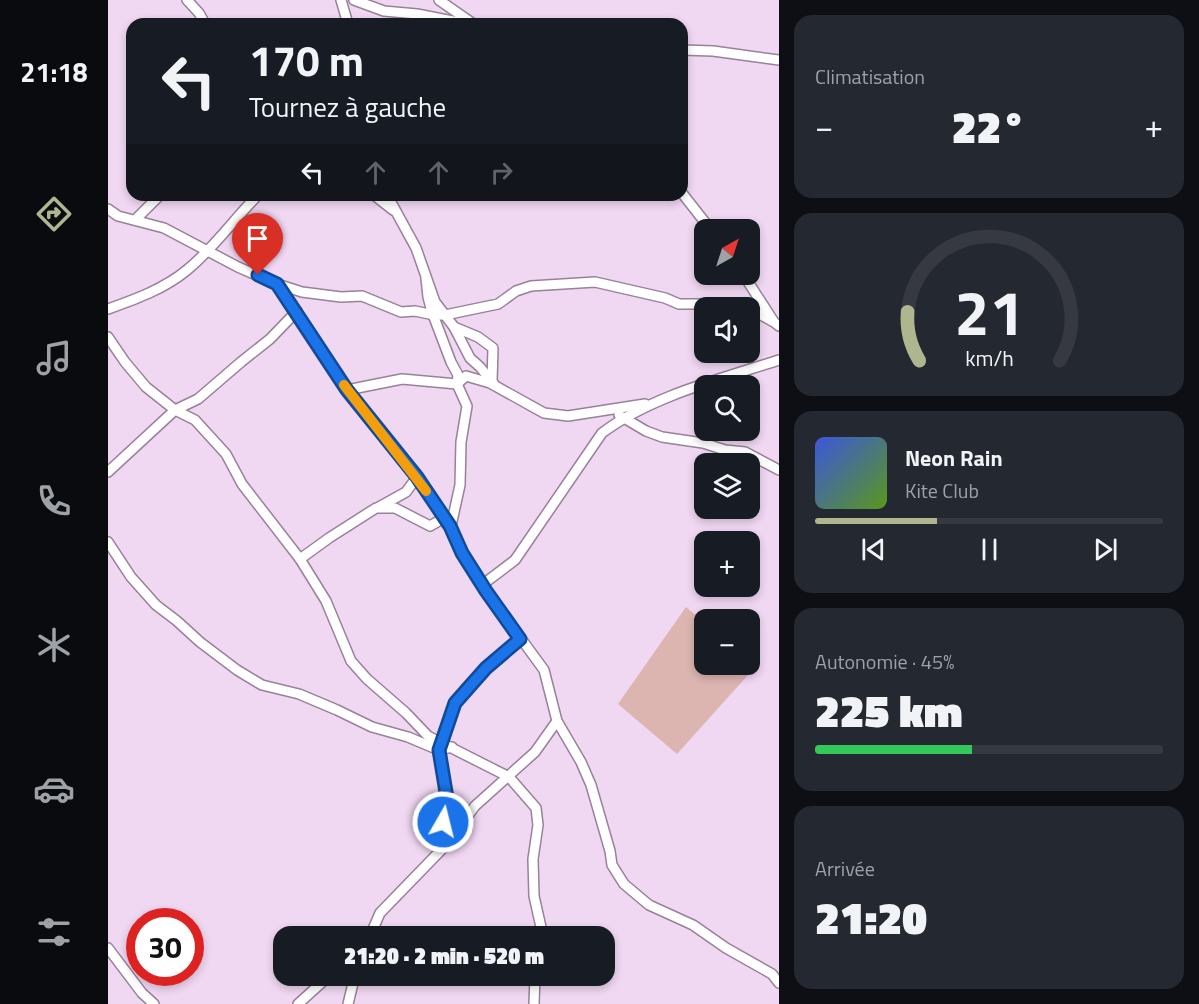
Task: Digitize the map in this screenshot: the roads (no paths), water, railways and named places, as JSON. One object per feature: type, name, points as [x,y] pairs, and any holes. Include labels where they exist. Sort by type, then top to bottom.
[{"type":"street","points":[[186,0],[202,18]]},
{"type":"street","points":[[341,0],[346,18]]},
{"type":"street","points":[[354,0],[384,10],[437,18]]},
{"type":"street","points":[[439,0],[464,18]]},
{"type":"street","points":[[688,50],[713,51],[779,60]]},
{"type":"street","points":[[135,220],[154,201]]},
{"type":"street","points":[[108,309],[159,288],[186,270],[207,251],[253,201]]},
{"type":"street","points":[[382,201],[397,213]]},
{"type":"street","points":[[390,201],[416,248],[435,302],[454,327],[470,358],[495,384],[544,413],[568,416],[653,403]]},
{"type":"street","points":[[688,201],[702,219]]},
{"type":"street","points":[[108,209],[118,216],[164,228],[277,284],[312,293],[341,297],[363,296],[401,312],[415,311],[445,315],[498,304],[516,291],[531,286],[595,282],[665,298],[679,304],[694,304]]},
{"type":"street","points":[[426,278],[428,297],[441,339],[458,375],[457,384],[467,406],[461,441],[460,485],[450,526]]},
{"type":"street","points":[[277,284],[297,311],[347,390],[417,477],[450,526],[462,553],[482,585],[544,670],[557,721],[585,770],[610,851],[612,865],[624,884],[649,905],[693,925],[726,948],[772,974],[779,983]]},
{"type":"street","points":[[750,285],[776,324]]},
{"type":"street","points":[[108,472],[175,410],[198,399],[270,339],[297,311]]},
{"type":"street","points":[[760,314],[776,324]]},
{"type":"street","points":[[454,327],[478,337],[493,348],[495,384]]},
{"type":"street","points":[[108,338],[124,362],[146,387],[175,410],[195,420],[226,454],[242,484],[300,560],[326,601],[351,661],[367,679],[428,736],[445,747],[509,777],[536,808],[538,825],[533,859],[534,896],[541,926]]},
{"type":"street","points":[[482,585],[514,560],[549,513],[602,433],[623,417],[653,403],[779,360]]},
{"type":"street","points":[[347,390],[402,380],[457,384],[466,376],[495,384]]},
{"type":"street","points":[[593,411],[615,413],[646,431],[662,437],[745,452],[779,470]]},
{"type":"street","points":[[300,560],[329,538],[406,492],[417,477]]},
{"type":"street","points":[[376,508],[395,508],[430,526],[444,518]]},
{"type":"street","points":[[108,542],[131,577],[156,605],[237,670],[262,685],[299,694],[372,728],[445,747]]},
{"type":"street","points":[[438,854],[438,840],[448,804],[445,747],[455,703],[486,668],[520,639]]},
{"type":"street","points":[[374,926],[380,913],[438,854],[475,806],[535,752],[557,721]]},
{"type":"street","points":[[108,948],[142,993],[154,1004]]},
{"type":"street","points":[[298,1004],[318,986]]},
{"type":"street","points":[[348,1004],[352,986]]},
{"type":"street","points":[[534,1004],[535,986]]}]
